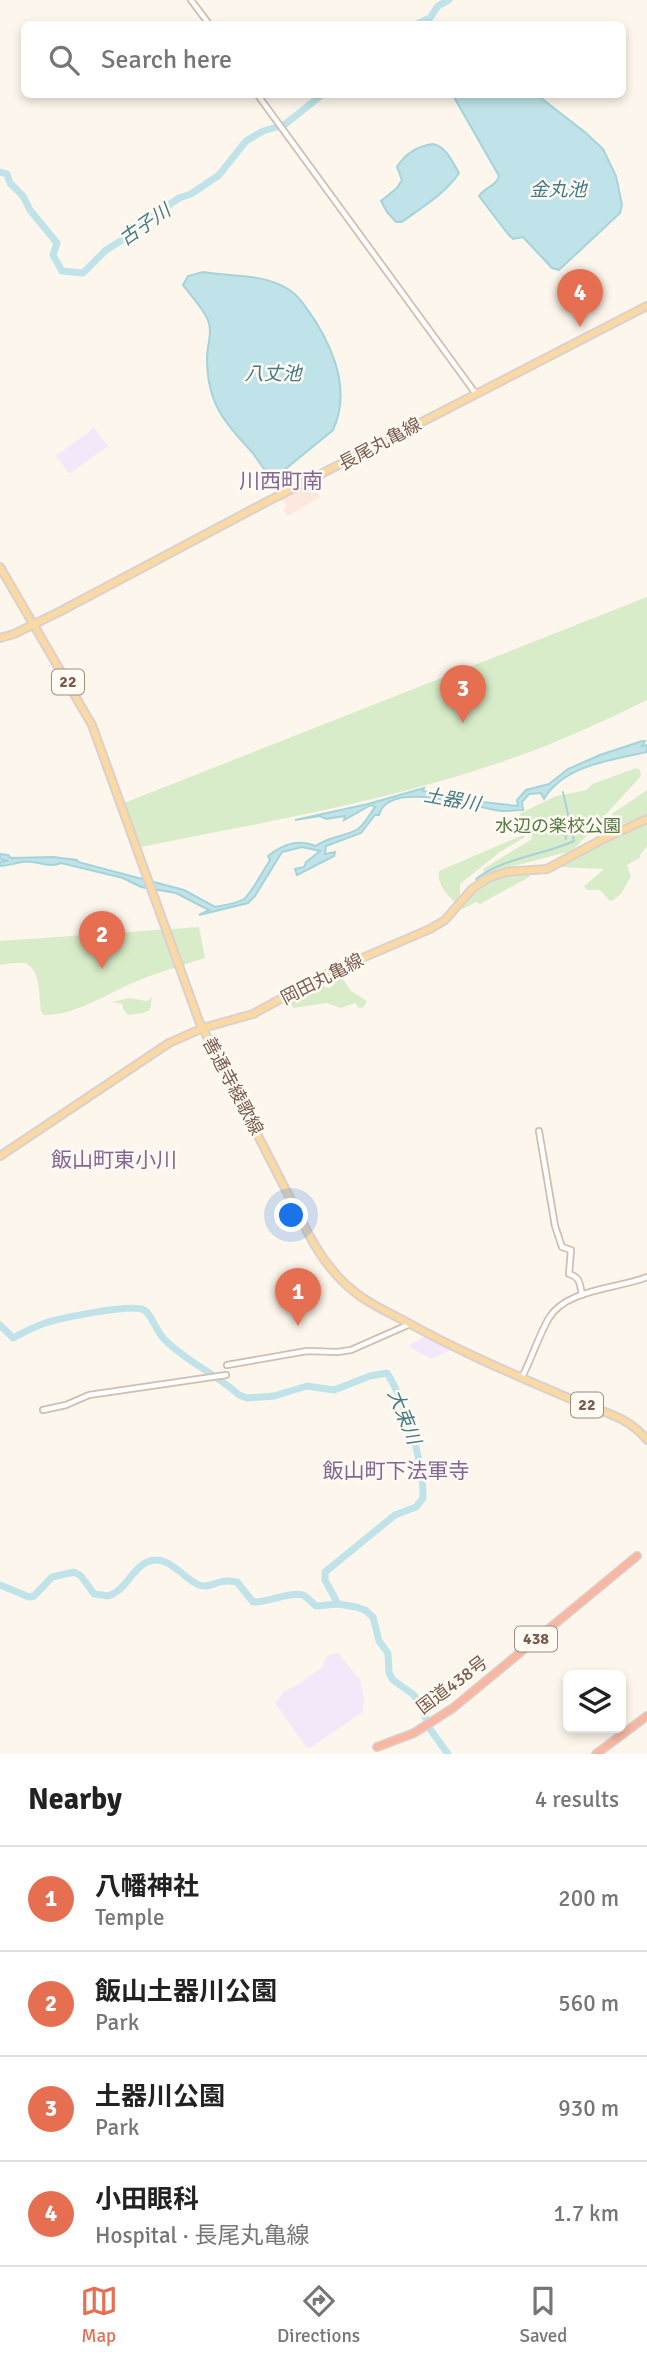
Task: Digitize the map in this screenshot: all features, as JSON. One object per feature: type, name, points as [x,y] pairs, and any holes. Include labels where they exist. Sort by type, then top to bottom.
[{"type":"highway","name":"国道438号","points":[[377,1747],[423,1727],[453,1708],[637,1556]]},
{"type":"highway","points":[[596,1754],[647,1716]]},
{"type":"main road","name":"長尾丸亀線","points":[[0,638],[35,624],[647,306]]},
{"type":"main road","name":"善通寺綾歌線","points":[[0,567],[89,718],[203,1028],[317,1249],[336,1274],[356,1293],[453,1348],[624,1419],[647,1440]]},
{"type":"main road","name":"岡田丸亀線","points":[[0,1156],[161,1048],[203,1028],[253,1014],[332,971],[429,929],[444,920],[472,890],[491,877],[514,871],[547,869],[603,839],[647,820]]},
{"type":"street","points":[[191,0],[207,21]]},
{"type":"street","points":[[260,98],[475,394]]},
{"type":"street","points":[[539,1131],[555,1226],[562,1247],[572,1250],[569,1273],[579,1279],[582,1294]]},
{"type":"street","points":[[522,1377],[545,1327],[555,1310],[567,1300],[647,1277]]},
{"type":"street","points":[[227,1365],[307,1351],[351,1350],[410,1324]]},
{"type":"street","points":[[43,1410],[66,1405],[89,1395],[226,1375]]},
{"type":"shaded area","points":[[94,428],[108,446],[69,473],[56,456]]},
{"type":"shaded area","points":[[309,483],[320,497],[288,516],[283,509],[287,506],[280,497]]},
{"type":"shaded area","points":[[425,1336],[452,1350],[431,1359],[408,1346]]},
{"type":"shaded area","points":[[338,1653],[360,1680],[364,1699],[363,1712],[307,1748],[275,1703],[284,1691],[323,1667],[329,1655]]},
{"type":"green space","points":[[647,597],[647,700],[545,746],[465,774],[374,799],[141,847],[124,803]]},
{"type":"green space","name":"水辺の楽校公園","points":[[636,768],[640,770],[641,776],[571,851],[486,876],[483,869],[532,839],[529,824],[519,814],[556,796],[587,790],[592,784]]},
{"type":"green space","points":[[647,790],[647,814],[595,836],[613,813]]},
{"type":"green space","points":[[647,823],[647,846],[640,858],[627,865],[631,877],[621,894],[610,901],[600,890],[587,890],[584,886],[604,869],[559,867],[596,844]]},
{"type":"green space","points":[[523,835],[525,837],[500,852],[460,884],[460,895],[455,902],[445,892],[439,880],[439,871]]},
{"type":"green space","points":[[520,874],[531,876],[480,904],[476,902],[463,909],[461,907],[473,891],[486,882]]},
{"type":"green space","points":[[199,927],[205,958],[142,979],[81,1007],[56,1014],[44,1015],[41,1011],[38,983],[30,966],[24,963],[0,965],[0,941]]},
{"type":"green space","points":[[339,979],[343,979],[351,991],[367,1001],[364,1007],[359,1008],[355,1003],[341,1008],[326,1003],[293,1008],[289,998],[320,981],[330,988]]},
{"type":"green space","points":[[152,997],[150,1010],[128,1015],[122,1004],[112,1002],[129,998],[147,1001]]},
{"type":"water","name":"金丸池","points":[[455,98],[541,98],[603,149],[616,176],[622,205],[620,213],[559,270],[552,268],[523,237],[513,239],[479,196],[499,176]]},
{"type":"water","points":[[433,144],[446,152],[459,173],[433,200],[402,222],[396,222],[381,201],[397,188],[402,180],[397,167],[412,151]]},
{"type":"water","name":"八丈池","points":[[203,272],[268,280],[288,289],[316,322],[335,361],[340,402],[333,430],[277,476],[268,473],[232,430],[214,399],[208,373],[208,320],[183,285],[188,276]]},
{"type":"water","name":"土器川","points":[[645,741],[642,746],[647,745],[647,752],[604,761],[576,771],[564,778],[544,799],[541,793],[529,794],[522,802],[523,810],[501,811],[434,798],[398,798],[386,804],[361,833],[326,846],[325,854],[335,852],[334,856],[297,875],[295,869],[304,867],[306,862],[320,851],[302,847],[282,852],[248,903],[199,915],[209,910],[176,893],[141,887],[123,878],[61,863],[51,865],[27,861],[0,866],[0,862],[8,861],[0,859],[0,854],[11,858],[53,857],[77,860],[184,890],[215,907],[226,905],[247,897],[270,860],[268,856],[274,852],[296,843],[316,846],[353,832],[363,824],[375,807],[371,805],[344,820],[345,816],[295,820],[424,788],[423,791],[454,795],[464,800],[518,806],[517,800],[526,790],[549,784],[568,769],[600,755]]},
{"type":"waterway","name":"古子川","points":[[424,21],[430,18],[438,6],[449,0]]},
{"type":"waterway","name":"古子川","points":[[0,172],[7,174],[10,183],[23,196],[30,210],[57,243],[53,255],[62,271],[83,273],[106,250],[127,237],[134,229],[219,175],[246,141],[263,131],[284,125],[318,98]]},
{"type":"waterway","points":[[476,879],[511,861],[574,841],[563,792]]},
{"type":"waterway","points":[[560,826],[565,829],[566,839]]},
{"type":"waterway","name":"大束川","points":[[0,1325],[13,1338],[30,1329],[68,1317],[126,1308],[144,1310],[162,1337],[174,1348],[247,1398],[274,1396],[307,1386],[334,1390],[370,1376],[387,1373],[412,1433],[423,1498],[416,1507],[395,1515],[325,1572],[325,1580],[338,1604]]},
{"type":"waterway","points":[[0,1585],[29,1597],[34,1596],[52,1577],[74,1572],[81,1576],[94,1594],[108,1596],[119,1590],[145,1563],[160,1560],[199,1585],[237,1582],[253,1602],[298,1594],[305,1596],[316,1606],[338,1604],[365,1610],[373,1617],[379,1641],[388,1653],[389,1673],[393,1680],[414,1695],[430,1729],[448,1754]]},
{"type":"place","name":"小田眼科","points":[[580,327]]},
{"type":"place","name":"土器川公園","points":[[463,723]]},
{"type":"place","name":"飯山土器川公園","points":[[102,969]]},
{"type":"place","name":"八幡神社","points":[[298,1326]]},
{"type":"district","name":"川西町南","points":[[281,481]]},
{"type":"district","name":"飯山町東小川","points":[[114,1160]]},
{"type":"district","name":"飯山町下法軍寺","points":[[396,1471]]}]
